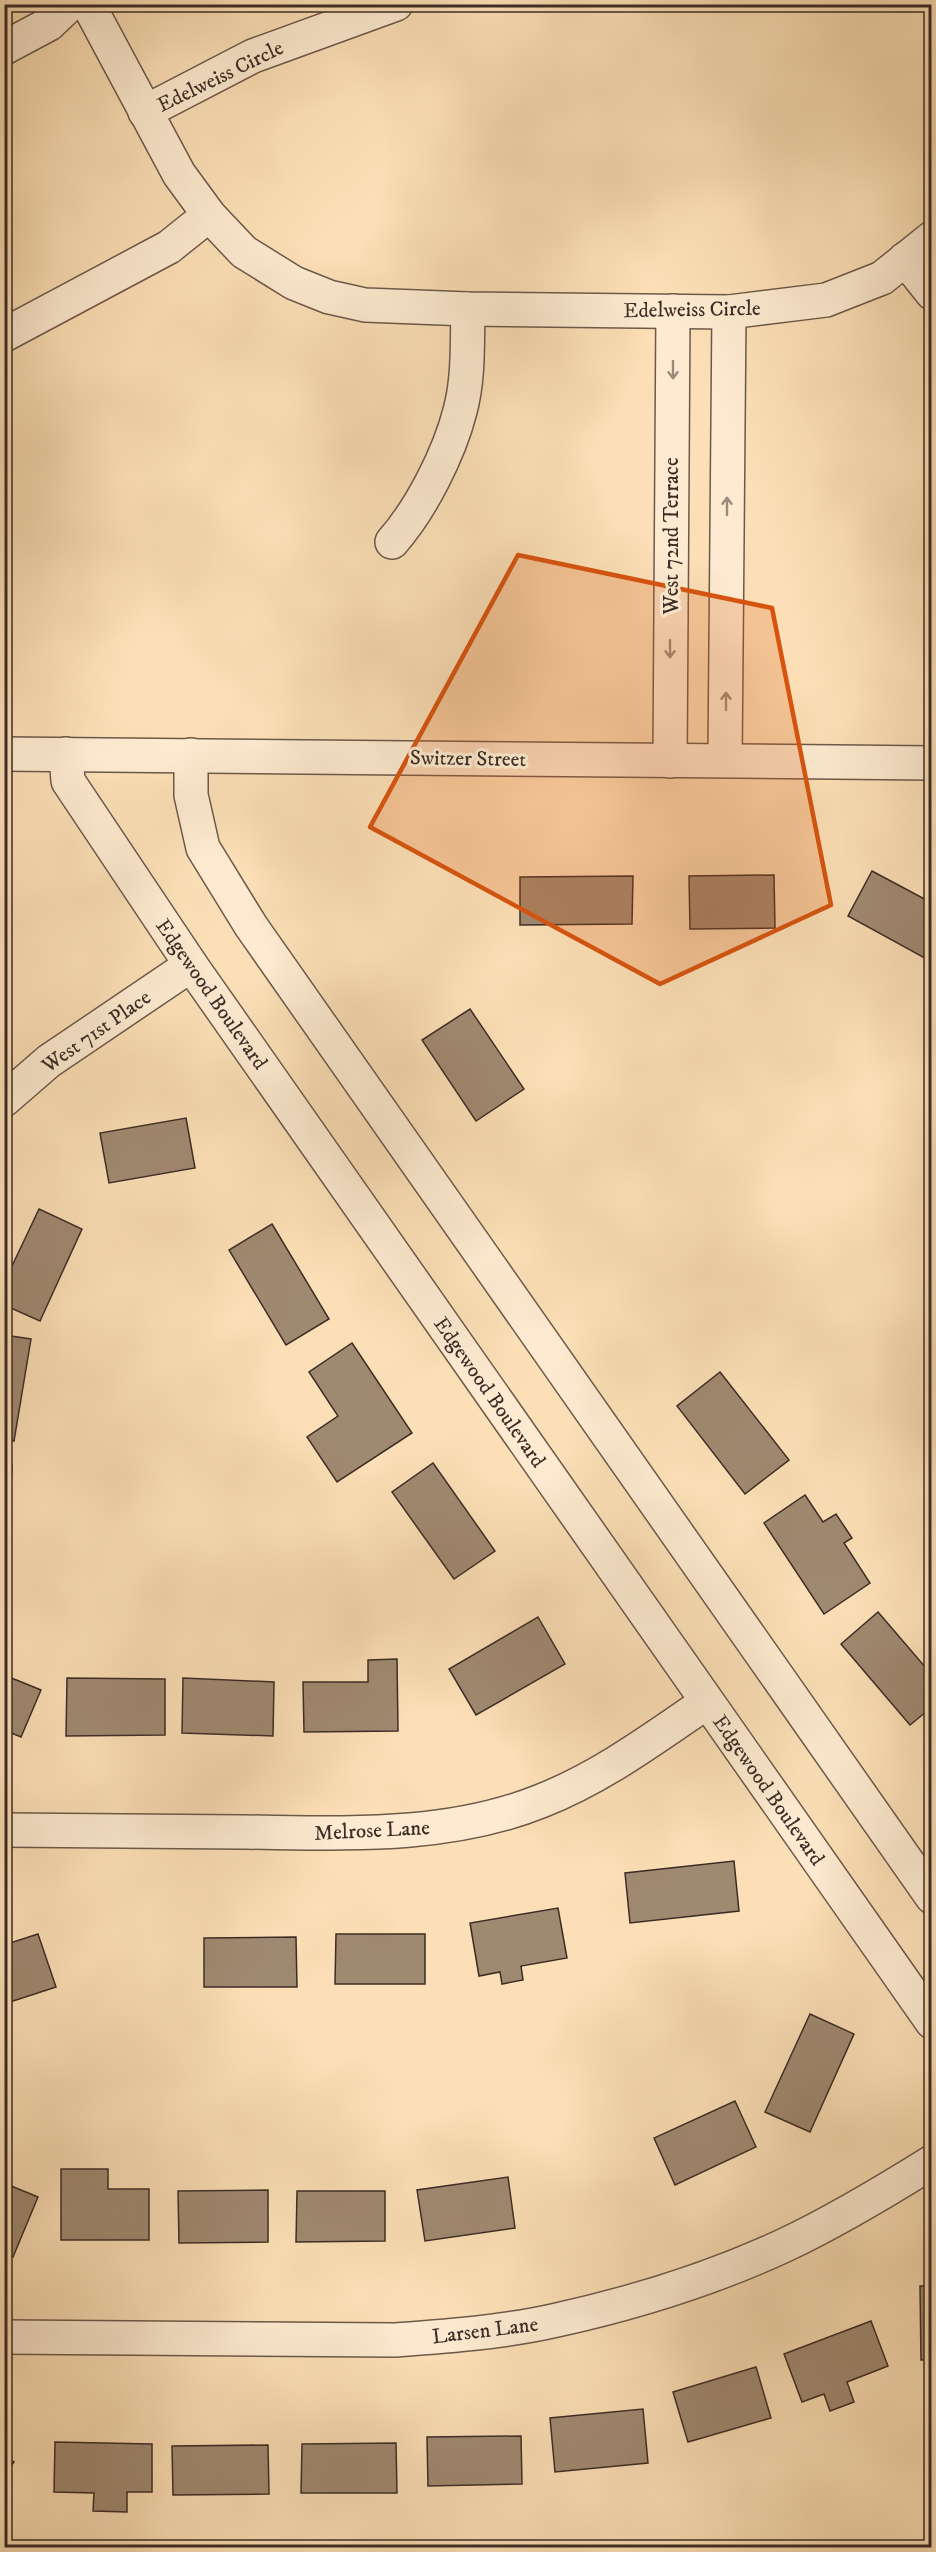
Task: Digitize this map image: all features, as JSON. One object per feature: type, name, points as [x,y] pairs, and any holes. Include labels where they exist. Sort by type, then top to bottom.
[{"type":"street","points":[[4,48],[49,24],[70,4]]},
{"type":"street","name":"Edelweiss Circle","points":[[88,4],[178,174],[209,215],[244,252],[294,283],[328,297],[365,304],[468,309],[729,312],[826,300],[882,278],[932,238]]},
{"type":"street","name":"Edelweiss Circle","points":[[145,112],[253,56],[396,4]]},
{"type":"street","points":[[4,335],[169,247],[209,215]]},
{"type":"street","points":[[905,259],[932,293]]},
{"type":"street","points":[[392,542],[412,519],[441,462],[460,411],[467,357],[468,309]]},
{"type":"street","name":"West 72nd Terrace","points":[[670,761],[673,311]]},
{"type":"street","points":[[725,759],[729,312]]},
{"type":"street","name":"Switzer Street","points":[[4,754],[670,761],[725,759],[932,763]]},
{"type":"street","name":"Edgewood Boulevard","points":[[66,754],[68,782],[191,965],[932,2022]]},
{"type":"street","points":[[191,755],[191,795],[202,848],[251,926],[932,1897]]},
{"type":"street","name":"West 71st Place","points":[[4,1100],[49,1061],[191,965]]},
{"type":"street","name":"Melrose Lane","points":[[4,1830],[358,1833],[435,1827],[493,1817],[539,1802],[585,1782],[708,1701]]},
{"type":"street","name":"Larsen Lane","points":[[4,2337],[395,2340],[556,2321],[660,2293],[784,2245],[867,2203],[932,2162]]},
{"type":"highlighted area","points":[[518,555],[772,608],[831,905],[660,984],[370,827]]},
{"type":"building","points":[[872,871],[932,903],[932,962],[848,916]]},
{"type":"building","points":[[774,875],[775,928],[690,929],[689,876]]},
{"type":"building","points":[[633,876],[632,924],[520,925],[520,877]]},
{"type":"building","points":[[470,1009],[524,1089],[476,1121],[422,1040]]},
{"type":"building","points":[[186,1118],[195,1168],[109,1183],[100,1133]]},
{"type":"building","points":[[39,1209],[82,1229],[40,1321],[4,1305],[4,1283]]},
{"type":"building","points":[[272,1224],[329,1319],[286,1345],[229,1250]]},
{"type":"building","points":[[4,1335],[31,1339],[14,1441],[4,1439]]},
{"type":"building","points":[[352,1343],[412,1433],[337,1482],[307,1437],[338,1416],[309,1372]]},
{"type":"building","points":[[720,1372],[789,1460],[745,1494],[677,1406]]},
{"type":"building","points":[[433,1463],[495,1551],[454,1579],[392,1492]]},
{"type":"building","points":[[4,1464],[12,1465],[7,1570],[4,1569]]},
{"type":"building","points":[[805,1495],[823,1522],[836,1514],[852,1538],[844,1543],[870,1583],[824,1614],[764,1523]]},
{"type":"building","points":[[878,1612],[932,1675],[932,1707],[910,1725],[841,1644]]},
{"type":"building","points":[[538,1617],[565,1664],[476,1715],[449,1669]]},
{"type":"building","points":[[397,1659],[398,1731],[304,1732],[303,1682],[368,1682],[368,1660]]},
{"type":"building","points":[[4,1675],[41,1690],[21,1737],[4,1730]]},
{"type":"building","points":[[67,1678],[165,1679],[165,1735],[66,1736]]},
{"type":"building","points":[[183,1678],[274,1682],[273,1736],[182,1733]]},
{"type":"building","points":[[734,1861],[739,1911],[630,1923],[625,1873]]},
{"type":"building","points":[[558,1908],[567,1958],[521,1966],[523,1980],[502,1984],[500,1972],[479,1976],[470,1923]]},
{"type":"building","points":[[38,1934],[56,1987],[4,2004],[4,1945]]},
{"type":"building","points":[[336,1934],[425,1934],[425,1984],[335,1984]]},
{"type":"building","points":[[296,1937],[297,1987],[204,1987],[204,1938]]},
{"type":"building","points":[[810,2014],[854,2034],[810,2132],[765,2112]]},
{"type":"building","points":[[735,2101],[756,2147],[675,2185],[654,2138]]},
{"type":"building","points":[[61,2169],[108,2169],[108,2189],[149,2189],[149,2240],[61,2240]]},
{"type":"building","points":[[508,2177],[515,2228],[425,2241],[417,2190]]},
{"type":"building","points":[[4,2183],[38,2197],[13,2257],[4,2253]]},
{"type":"building","points":[[268,2190],[268,2242],[179,2243],[178,2191]]},
{"type":"building","points":[[297,2191],[385,2191],[385,2241],[296,2242]]},
{"type":"building","points":[[920,2286],[932,2286],[932,2360],[921,2360]]},
{"type":"building","points":[[871,2321],[888,2366],[847,2382],[854,2402],[830,2411],[824,2394],[802,2402],[784,2354]]},
{"type":"building","points":[[756,2367],[771,2418],[688,2442],[673,2392]]},
{"type":"building","points":[[643,2409],[648,2463],[555,2472],[550,2418]]},
{"type":"building","points":[[521,2436],[522,2484],[428,2486],[427,2437]]},
{"type":"building","points":[[55,2442],[152,2444],[152,2492],[127,2492],[127,2512],[93,2511],[94,2493],[54,2492]]},
{"type":"building","points":[[396,2443],[397,2493],[301,2493],[302,2444]]},
{"type":"building","points":[[268,2445],[269,2494],[173,2495],[172,2446]]},
{"type":"building","points":[[4,2456],[14,2462],[4,2475]]}]
